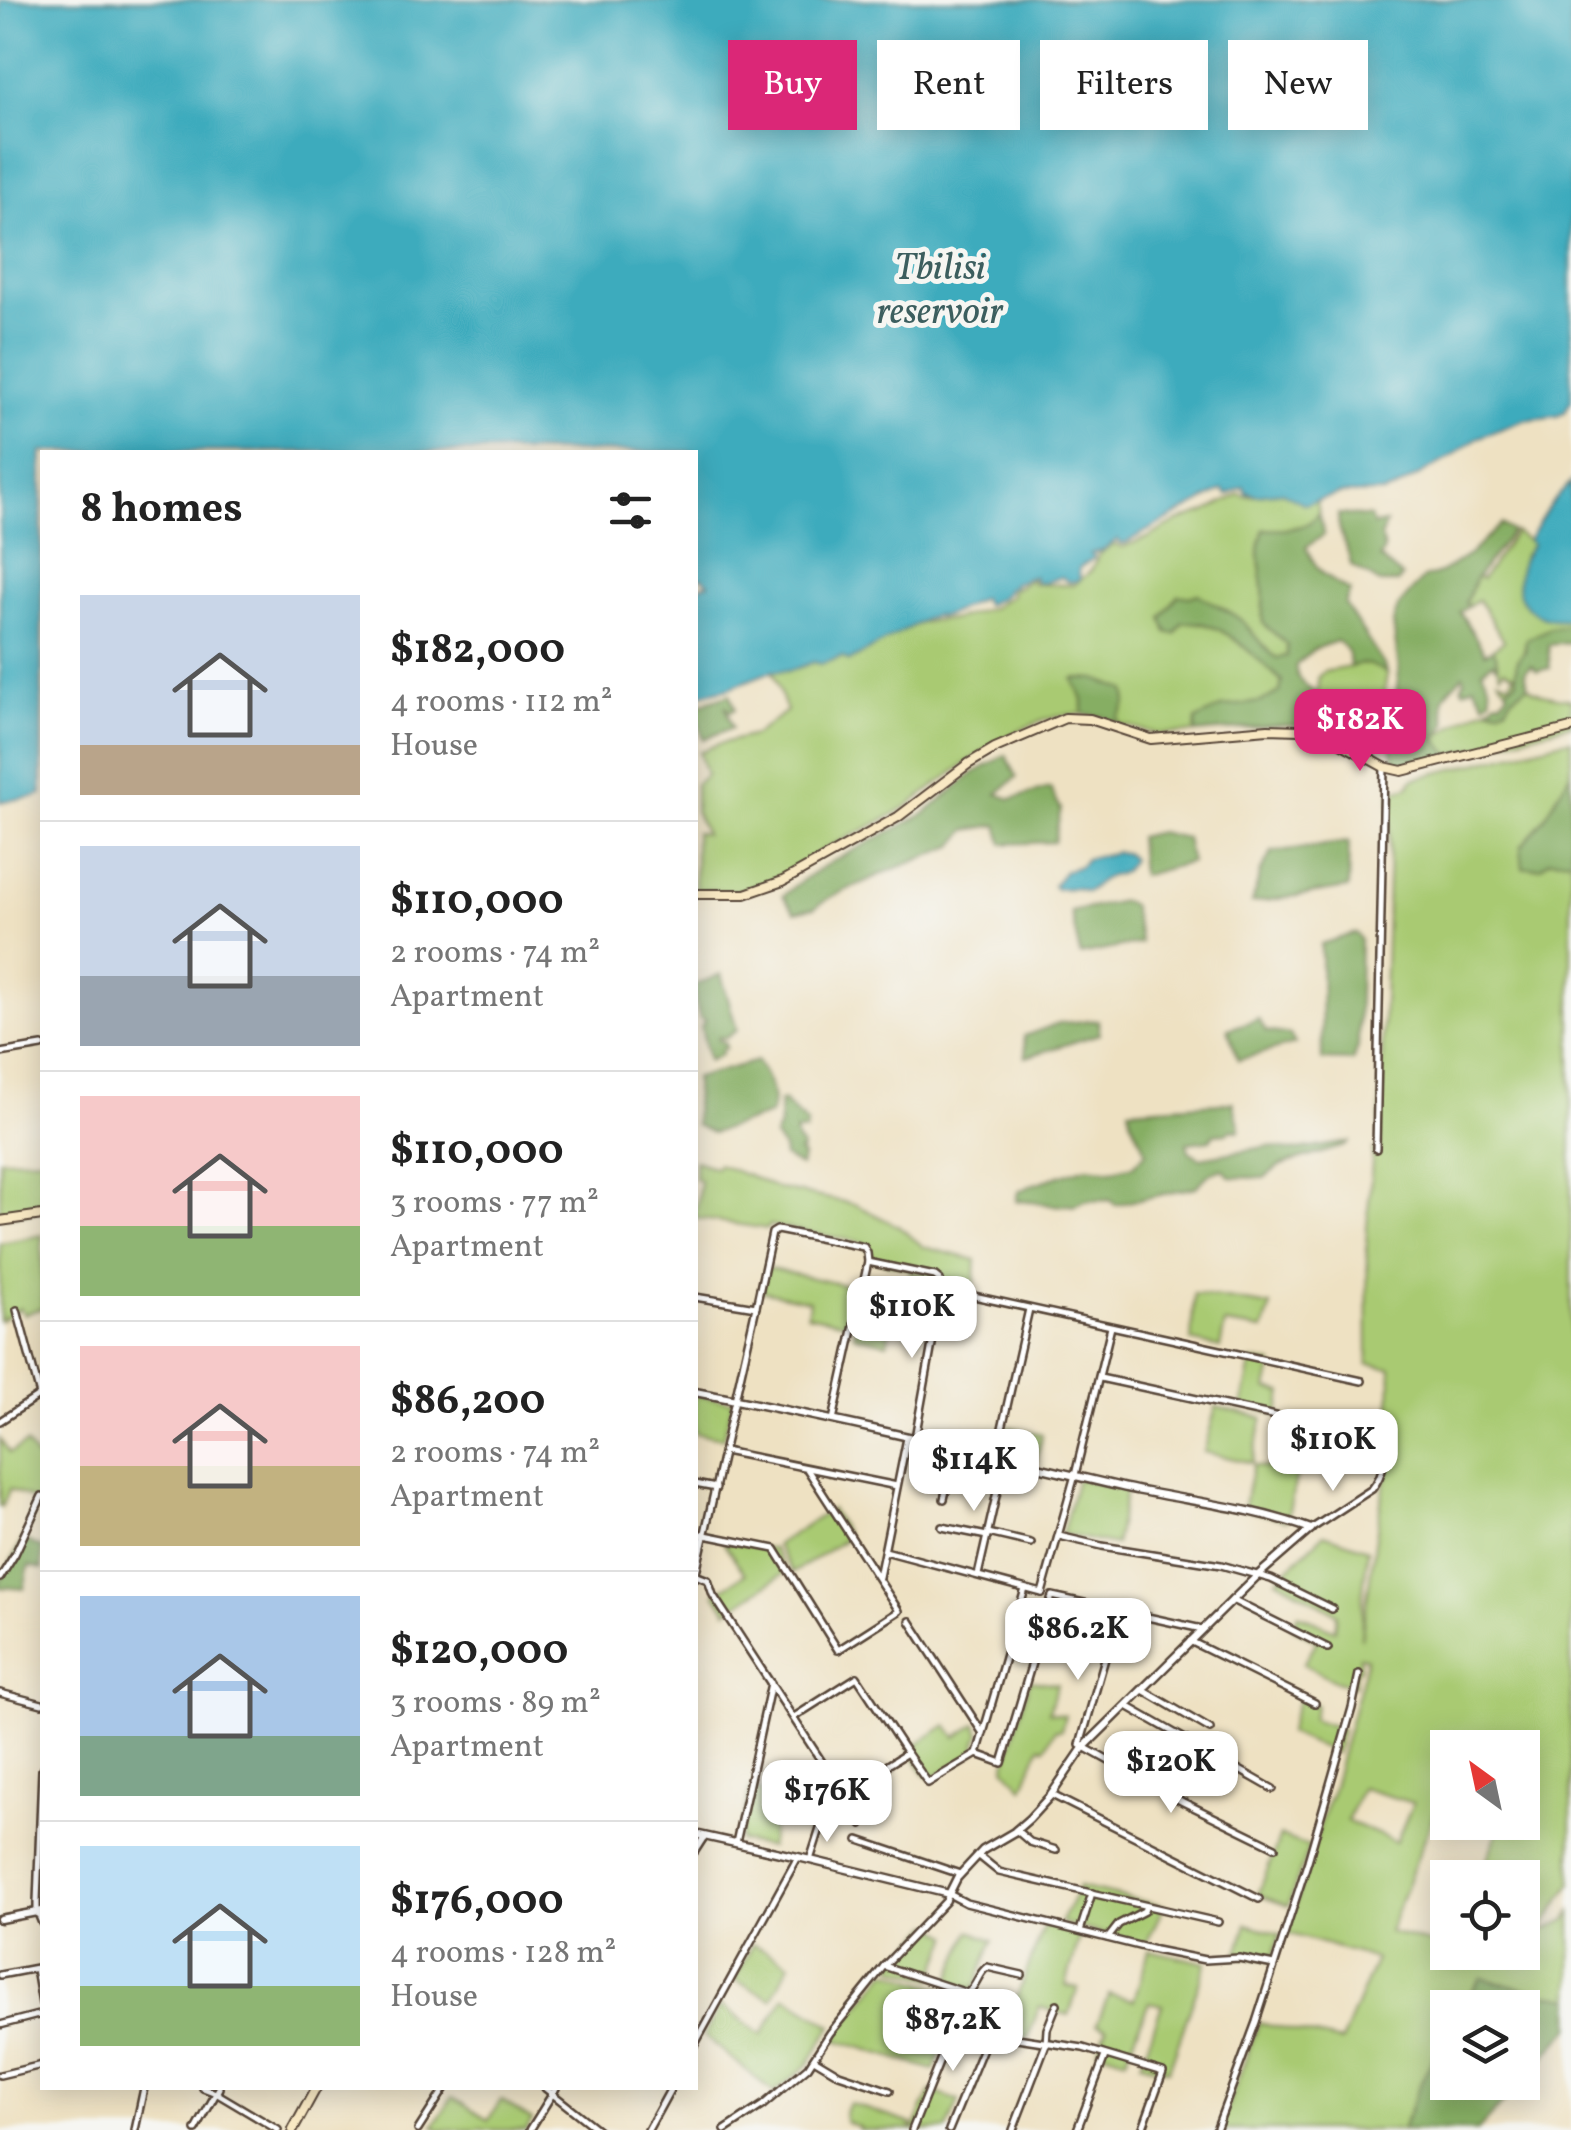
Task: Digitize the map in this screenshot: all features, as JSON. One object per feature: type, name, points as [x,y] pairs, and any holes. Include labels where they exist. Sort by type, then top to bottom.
[{"type":"main road","points":[[698,894],[745,894],[782,881],[898,817],[995,748],[1065,718],[1090,719],[1151,739],[1300,730],[1335,740],[1384,767],[1402,771],[1571,728]]},
{"type":"main road","points":[[0,1221],[40,1214]]},
{"type":"main road","points":[[293,2130],[315,2090]]},
{"type":"street","points":[[1376,1149],[1384,767]]},
{"type":"street","points":[[0,1054],[40,1046]]},
{"type":"street","points":[[698,1565],[774,1230],[864,1247],[867,1253],[833,1420]]},
{"type":"street","points":[[868,1262],[936,1276],[942,1289],[878,1580]]},
{"type":"street","points":[[942,1289],[1362,1381]]},
{"type":"street","points":[[698,1297],[756,1307]]},
{"type":"street","points":[[978,1576],[1029,1308]]},
{"type":"street","points":[[16,1310],[40,1392]]},
{"type":"street","points":[[1042,1593],[1112,1326]]},
{"type":"street","points":[[1100,1378],[1354,1433]]},
{"type":"street","points":[[698,1393],[1250,1512],[1311,1529]]},
{"type":"street","points":[[0,1421],[40,1396]]},
{"type":"street","points":[[725,2130],[763,2105],[814,2059],[884,1966],[946,1901],[960,1874],[978,1855],[1016,1830],[1051,1794],[1083,1748],[1202,1628],[1311,1529],[1372,1490],[1384,1462],[1386,1419]]},
{"type":"street","points":[[944,1499],[956,1449]]},
{"type":"street","points":[[724,1451],[896,1486]]},
{"type":"street","points":[[698,1534],[775,1549],[838,1650],[899,1611],[807,1469]]},
{"type":"street","points":[[698,1485],[716,1488]]},
{"type":"street","points":[[0,1578],[40,1500]]},
{"type":"street","points":[[942,1527],[1030,1543]]},
{"type":"street","points":[[1060,1536],[1221,1565],[1271,1579],[1332,1608]]},
{"type":"street","points":[[886,1551],[1052,1596],[1202,1628]]},
{"type":"street","points":[[0,1553],[11,1560]]},
{"type":"street","points":[[698,1577],[708,1580],[862,1824]]},
{"type":"street","points":[[794,1717],[857,1677],[928,1783],[976,1754],[1025,1589]]},
{"type":"street","points":[[976,1754],[1002,1763],[1052,1596]]},
{"type":"street","points":[[1232,1600],[1328,1648]]},
{"type":"street","points":[[1119,1610],[1079,1744],[1276,1848]]},
{"type":"street","points":[[910,1621],[983,1734]]},
{"type":"street","points":[[1190,1642],[1316,1702]]},
{"type":"street","points":[[1216,2130],[1274,1965],[1332,1780],[1359,1674]]},
{"type":"street","points":[[736,1843],[770,1683]]},
{"type":"street","points":[[1143,1690],[1210,1728]]},
{"type":"street","points":[[0,1693],[40,1703]]},
{"type":"street","points":[[1127,1706],[1273,1789]]},
{"type":"street","points":[[842,1794],[908,1752]]},
{"type":"street","points":[[810,1860],[835,1782]]},
{"type":"street","points":[[1051,1794],[1259,1899]]},
{"type":"street","points":[[1016,1830],[1030,1842],[1056,1850]]},
{"type":"street","points":[[699,1836],[798,1856],[949,1894],[966,1904],[1205,1960],[1239,1958],[1274,1965]]},
{"type":"street","points":[[859,1840],[960,1874]]},
{"type":"street","points":[[978,1855],[999,1872],[1218,1922]]},
{"type":"street","points":[[698,2039],[798,1856]]},
{"type":"street","points":[[1080,1931],[1092,1894]]},
{"type":"street","points":[[1108,1938],[1119,1924],[1144,1912],[1146,1906]]},
{"type":"street","points":[[0,1919],[40,1911]]},
{"type":"street","points":[[884,1966],[967,1993]]},
{"type":"street","points":[[912,2130],[967,1993],[982,1970],[986,1967],[1022,1975]]},
{"type":"street","points":[[0,1975],[39,1968]]},
{"type":"street","points":[[1014,2130],[1057,2004]]},
{"type":"street","points":[[0,2024],[40,2014]]},
{"type":"street","points":[[956,2020],[1046,2044],[1082,2048],[1163,2072],[1142,2130]]},
{"type":"street","points":[[949,2130],[990,2031]]},
{"type":"street","points":[[1077,2130],[1104,2056]]},
{"type":"street","points":[[814,2059],[838,2074],[890,2091]]},
{"type":"street","points":[[0,2075],[40,2065]]},
{"type":"street","points":[[135,2130],[144,2090]]},
{"type":"street","points":[[196,2130],[217,2090],[278,2130]]},
{"type":"street","points":[[418,2130],[444,2090]]},
{"type":"street","points":[[530,2130],[554,2090],[598,2130]]},
{"type":"street","points":[[648,2130],[670,2090]]},
{"type":"green space","points":[[1282,492],[1331,495],[1317,501],[1319,513],[1311,524],[1265,529],[1262,537],[1259,551],[1263,623],[1287,645],[1287,656],[1277,658],[1228,611],[1198,595],[1178,596],[1162,618],[1167,632],[1175,634],[1182,623],[1224,632],[1282,680],[1280,692],[1259,703],[1222,707],[1195,733],[1158,734],[1119,724],[1117,717],[1074,680],[1083,700],[1083,714],[1062,716],[1017,731],[896,813],[770,882],[742,890],[698,889],[698,833],[705,834],[698,818],[698,782],[706,775],[699,752],[754,735],[787,711],[772,671],[789,671],[843,657],[849,661],[911,626],[991,608],[1032,579],[1033,584],[1074,585],[1091,571],[1099,554],[1113,545],[1123,547],[1240,494]]},
{"type":"green space","points":[[1319,513],[1324,535],[1306,547],[1323,574],[1350,591],[1345,605],[1387,673],[1365,664],[1350,667],[1344,646],[1337,641],[1314,649],[1296,665],[1299,678],[1318,694],[1309,727],[1284,725],[1195,733],[1196,720],[1222,707],[1260,702],[1280,692],[1282,681],[1224,632],[1182,623],[1175,634],[1167,632],[1162,618],[1178,595],[1198,594],[1242,621],[1277,658],[1287,656],[1287,645],[1263,623],[1261,537],[1264,529],[1301,526]]},
{"type":"green space","points":[[1338,514],[1370,517],[1373,525],[1386,523],[1380,558],[1402,577],[1398,583],[1380,583],[1351,565]]},
{"type":"green space","points":[[1501,524],[1512,531],[1476,578],[1465,603],[1469,606],[1460,612],[1485,653],[1493,649],[1496,655],[1497,666],[1493,662],[1482,670],[1491,698],[1485,703],[1474,685],[1465,690],[1463,675],[1445,696],[1447,723],[1436,739],[1450,755],[1415,764],[1394,762],[1391,743],[1399,669],[1393,623],[1398,607],[1423,578],[1440,573],[1470,554]]},
{"type":"green space","points":[[1515,532],[1533,544],[1523,556],[1522,600],[1544,616],[1571,619],[1571,625],[1550,628],[1526,640],[1517,681],[1506,688],[1499,679],[1510,683],[1514,674],[1504,669],[1501,674],[1493,649],[1504,641],[1479,600],[1469,606],[1465,604],[1476,577],[1482,579]]},
{"type":"green space","points":[[1571,625],[1571,643],[1548,645],[1550,668],[1537,671],[1531,665],[1525,671],[1528,686],[1512,697],[1506,707],[1488,708],[1501,701],[1508,692],[1506,688],[1517,681],[1516,665],[1525,652],[1526,640],[1550,628]]},
{"type":"green space","points":[[1368,663],[1387,673],[1374,754],[1325,730],[1309,727],[1318,694],[1318,677],[1323,672]]},
{"type":"green space","points":[[1073,679],[1096,679],[1125,690],[1119,724],[1083,714],[1083,700]]},
{"type":"green space","points":[[1528,686],[1571,700],[1571,724],[1450,755],[1435,739],[1476,713],[1506,707],[1512,697]]},
{"type":"green space","points":[[730,694],[735,709],[730,712],[725,705],[732,728],[703,739],[698,705]]},
{"type":"green space","points":[[1571,739],[1571,1884],[1540,1932],[1566,1920],[1571,1912],[1571,1998],[1481,1978],[1473,1990],[1430,1990],[1430,2064],[1402,2130],[1219,2130],[1259,2023],[1341,2042],[1376,1959],[1287,1933],[1330,1798],[1367,1658],[1359,1656],[1354,1686],[1303,1664],[1317,1641],[1292,1627],[1298,1614],[1335,1630],[1337,1614],[1277,1579],[1324,1534],[1368,1549],[1361,1639],[1389,1464],[1391,1368],[1368,1364],[1367,1227],[1373,1150],[1379,1148],[1391,792],[1408,787],[1413,779]],"holes":[[[1430,1730],[1540,1730],[1540,1840],[1494,1840],[1487,1860],[1540,1860],[1540,1970],[1430,1970],[1430,1943],[1389,1932],[1430,1825]],[[1361,1788],[1413,1803],[1396,1842],[1347,1821]]]},
{"type":"green space","points":[[1006,755],[1017,777],[997,794],[1011,799],[1050,788],[1061,809],[1054,842],[1003,844],[998,825],[967,830],[954,846],[884,873],[814,908],[795,912],[783,896],[831,862],[926,813],[972,774]]},
{"type":"green space","points":[[1571,772],[1571,859],[1549,860],[1541,867],[1523,868],[1521,847],[1544,819]]},
{"type":"green space","points":[[1159,832],[1186,838],[1191,862],[1141,876],[1138,837]]},
{"type":"green space","points":[[1349,842],[1348,888],[1252,903],[1260,873],[1272,852]]},
{"type":"green space","points":[[1122,901],[1131,905],[1141,943],[1080,955],[1071,912]]},
{"type":"green space","points":[[1356,933],[1360,939],[1358,1047],[1353,1061],[1322,1060],[1321,944]]},
{"type":"green space","points":[[721,974],[737,1030],[726,1038],[719,1037],[726,1048],[708,1061],[701,1026],[705,1020],[698,1011],[698,984]]},
{"type":"green space","points":[[1258,1019],[1266,1031],[1290,1035],[1295,1044],[1238,1060],[1228,1029]]},
{"type":"green space","points":[[1098,1020],[1099,1034],[1026,1057],[1024,1036],[1059,1023]]},
{"type":"green space","points":[[757,1061],[772,1094],[770,1115],[712,1133],[698,1126],[698,1077]]},
{"type":"green space","points":[[779,1101],[806,1123],[806,1131],[795,1132],[803,1157],[800,1166],[784,1157],[783,1148],[774,1137],[780,1124]]},
{"type":"green space","points":[[1233,1102],[1238,1131],[1232,1129],[1214,1134],[1210,1140],[1187,1143],[1189,1151],[1200,1158],[1270,1146],[1292,1151],[1349,1142],[1281,1165],[1264,1178],[1230,1177],[1223,1169],[1209,1174],[1196,1187],[1115,1205],[1110,1200],[1075,1206],[1016,1201],[1018,1192],[1034,1184],[1087,1167],[1112,1170],[1134,1165],[1146,1152],[1129,1109]]},
{"type":"green space","points":[[40,1158],[40,1210],[0,1217],[0,1159]]},
{"type":"green space","points":[[698,1162],[716,1168],[718,1164],[776,1188],[854,1204],[898,1226],[924,1247],[976,1260],[974,1293],[943,1287],[940,1277],[871,1260],[865,1243],[770,1225],[768,1229],[698,1218]]},
{"type":"green space","points":[[40,1235],[40,1309],[24,1314],[20,1308],[0,1321],[0,1243]]},
{"type":"green space","points":[[767,1268],[858,1288],[850,1324],[807,1315],[809,1301],[762,1291]]},
{"type":"green space","points":[[910,1273],[937,1280],[932,1331],[891,1325],[887,1343],[854,1335],[862,1298],[903,1306]]},
{"type":"green space","points":[[1194,1294],[1271,1306],[1263,1330],[1225,1324],[1220,1348],[1191,1341]]},
{"type":"green space","points":[[1252,1360],[1273,1364],[1267,1389],[1283,1393],[1278,1415],[1242,1405]]},
{"type":"green space","points":[[698,1395],[733,1401],[723,1438],[698,1434]]},
{"type":"green space","points":[[1216,1407],[1263,1418],[1252,1463],[1204,1452]]},
{"type":"green space","points":[[1005,1426],[1042,1434],[1036,1464],[999,1455]]},
{"type":"green space","points":[[0,1439],[10,1453],[26,1444],[40,1465],[40,1490],[35,1501],[10,1489],[0,1506]]},
{"type":"green space","points":[[1253,1465],[1297,1474],[1287,1520],[1243,1509]]},
{"type":"green space","points":[[1077,1478],[1126,1490],[1115,1545],[1062,1534]]},
{"type":"green space","points":[[831,1509],[848,1537],[793,1573],[776,1545]]},
{"type":"green space","points":[[23,1539],[40,1547],[40,1569],[29,1566],[24,1589],[0,1587]]},
{"type":"green space","points":[[723,1542],[773,1549],[786,1572],[727,1611],[715,1593],[745,1574]]},
{"type":"green space","points":[[1048,1617],[1112,1627],[1106,1645],[1043,1635]]},
{"type":"green space","points":[[1030,1680],[1057,1684],[1049,1712],[1065,1715],[1061,1730],[1055,1730],[1045,1748],[1040,1746],[1023,1788],[1005,1768]]},
{"type":"green space","points":[[1299,1697],[1316,1705],[1312,1719],[1342,1729],[1336,1753],[1288,1733]]},
{"type":"green space","points":[[976,1724],[980,1733],[974,1753],[932,1778],[926,1776],[909,1749],[947,1725],[956,1737]]},
{"type":"green space","points":[[750,1789],[780,1795],[769,1847],[739,1841]]},
{"type":"green space","points":[[1280,1836],[1309,1846],[1288,1906],[1258,1895]]},
{"type":"green space","points":[[1079,1887],[1164,1906],[1146,1944],[1060,1923]]},
{"type":"green space","points":[[1045,1924],[1081,1933],[1066,1985],[1078,1988],[1069,2015],[1039,2007],[1028,2038],[1003,2032]]},
{"type":"green space","points":[[1247,1924],[1280,1934],[1272,1960],[1237,1956]]},
{"type":"green space","points":[[931,1925],[950,1935],[933,1979],[895,1968],[894,1962]]},
{"type":"green space","points":[[970,1931],[993,1940],[973,1992],[948,1984]]},
{"type":"green space","points":[[753,1944],[790,1963],[772,1999],[735,1980]]},
{"type":"green space","points":[[1149,1950],[1206,1963],[1169,2070],[1141,2063],[1162,2005],[1149,2002],[1126,2059],[1098,2050],[1107,2028],[1097,2024],[1109,1994],[1134,2000]]},
{"type":"green space","points":[[887,1971],[962,1995],[934,2070],[833,2039]]},
{"type":"green space","points":[[1481,1978],[1529,1990],[1473,1990]]},
{"type":"green space","points":[[1540,1993],[1571,1998],[1571,2027],[1540,2062]]},
{"type":"green space","points":[[785,1996],[832,2026],[808,2065],[774,2093],[704,2036],[721,2005],[762,2035]]},
{"type":"green space","points":[[1430,2064],[1430,2100],[1505,2100],[1478,2130],[1402,2130]]},
{"type":"green space","points":[[931,2091],[959,2101],[947,2130],[913,2130]]},
{"type":"green space","points":[[452,2097],[488,2120],[501,2100],[532,2120],[526,2130],[440,2130],[434,2126]]},
{"type":"green space","points":[[849,2103],[912,2124],[910,2130],[859,2130],[845,2121]]},
{"type":"water","name":"Tbilisi reservoir","points":[[0,0],[1571,0],[1571,400],[1558,416],[1524,420],[1477,438],[1453,456],[1384,493],[1340,494],[1305,504],[1282,492],[1247,494],[1244,487],[1227,495],[1223,490],[1125,543],[1118,539],[1104,550],[1089,554],[1094,558],[1079,568],[1080,579],[1073,582],[1062,577],[1036,582],[1034,576],[1012,584],[998,599],[985,605],[982,598],[948,615],[925,619],[849,661],[842,657],[789,671],[772,671],[698,695],[698,587],[709,583],[698,578],[698,450],[40,450],[40,795],[0,802]]},
{"type":"water","points":[[1571,482],[1571,619],[1553,619],[1528,608],[1518,586],[1519,573],[1532,544],[1528,540],[1550,505]]},
{"type":"water","points":[[1116,852],[1132,859],[1128,866],[1088,891],[1053,886],[1065,871],[1086,859]]}]
